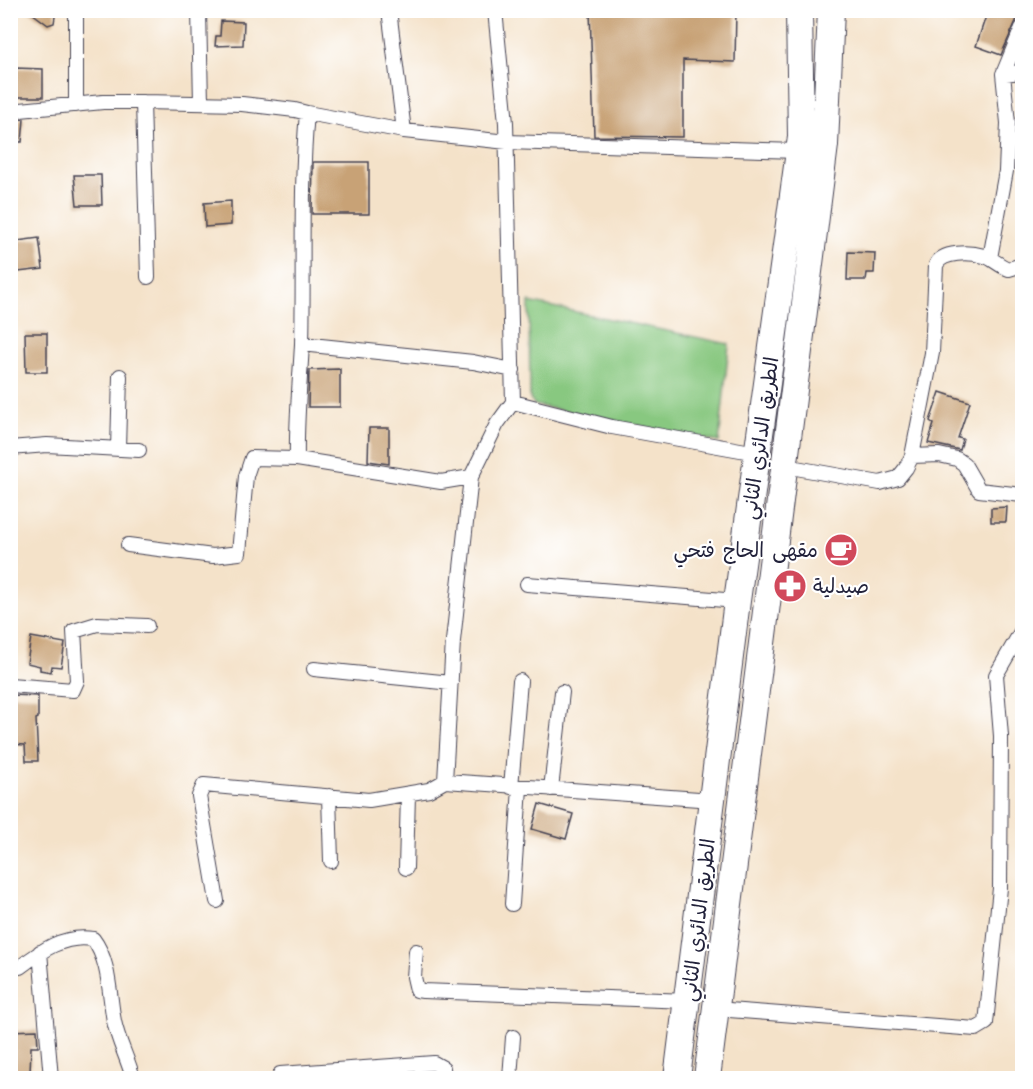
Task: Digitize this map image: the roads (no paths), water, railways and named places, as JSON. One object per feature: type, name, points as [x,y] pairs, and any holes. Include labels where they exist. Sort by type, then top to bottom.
[{"type":"highway","name":"الطريق الدائري الثاني","points":[[677,1078],[737,601],[799,151],[799,10]]},
{"type":"highway","name":"الطريق الدائري الثاني","points":[[707,1078],[825,145],[831,10]]},
{"type":"street","points":[[76,10],[76,105]]},
{"type":"street","points":[[199,10],[201,103]]},
{"type":"street","points":[[388,10],[404,131]]},
{"type":"street","points":[[445,781],[462,547],[471,477],[497,424],[513,402],[507,142],[495,10]]},
{"type":"street","points":[[990,258],[1006,171],[1008,123],[1003,74],[1023,28]]},
{"type":"street","points":[[1003,74],[1023,72]]},
{"type":"street","points":[[143,102],[148,277]]},
{"type":"street","points":[[10,111],[143,102],[201,103],[273,107],[404,131],[507,142],[799,151]]},
{"type":"street","points":[[297,459],[302,344],[302,171],[307,113]]},
{"type":"street","points":[[1008,123],[1023,123]]},
{"type":"street","points":[[785,466],[880,483],[898,478],[912,456],[932,353],[936,265],[944,256],[970,254],[990,258],[1009,268],[1023,265]]},
{"type":"street","points":[[302,344],[473,362],[513,370]]},
{"type":"street","points":[[118,449],[120,376]]},
{"type":"street","points":[[513,402],[612,427],[757,453]]},
{"type":"street","points":[[10,448],[47,445],[139,450]]},
{"type":"street","points":[[912,456],[948,456],[964,464],[979,490],[1023,495]]},
{"type":"street","points":[[128,545],[213,556],[235,555],[241,549],[249,461],[254,458],[297,459],[441,482],[471,477]]},
{"type":"street","points":[[527,584],[737,601]]},
{"type":"street","points":[[10,685],[73,690],[77,681],[74,631],[97,624],[147,626]]},
{"type":"street","points":[[716,1009],[976,1029],[986,1023],[1000,888],[1001,736],[996,675],[1023,630]]},
{"type":"street","points":[[314,669],[452,682]]},
{"type":"street","points":[[512,904],[520,681]]},
{"type":"street","points":[[551,789],[562,692]]},
{"type":"street","points":[[217,900],[199,796],[204,785],[369,800],[429,790],[445,781],[713,800]]},
{"type":"street","points":[[405,868],[408,794]]},
{"type":"street","points":[[329,796],[331,861]]},
{"type":"street","points":[[20,967],[40,952],[73,939],[93,939],[98,947],[108,981],[114,1022],[133,1078]]},
{"type":"street","points":[[416,951],[414,977],[417,990],[688,1001]]},
{"type":"street","points":[[40,952],[51,1078]]},
{"type":"street","points":[[510,1078],[513,1037]]},
{"type":"street","points":[[280,1074],[434,1063],[443,1068],[444,1078]]},
{"type":"place","name":"مقهى الحاج فتحي","points":[[841,550]]},
{"type":"place","name":"صيدلية","points":[[790,586]]}]
